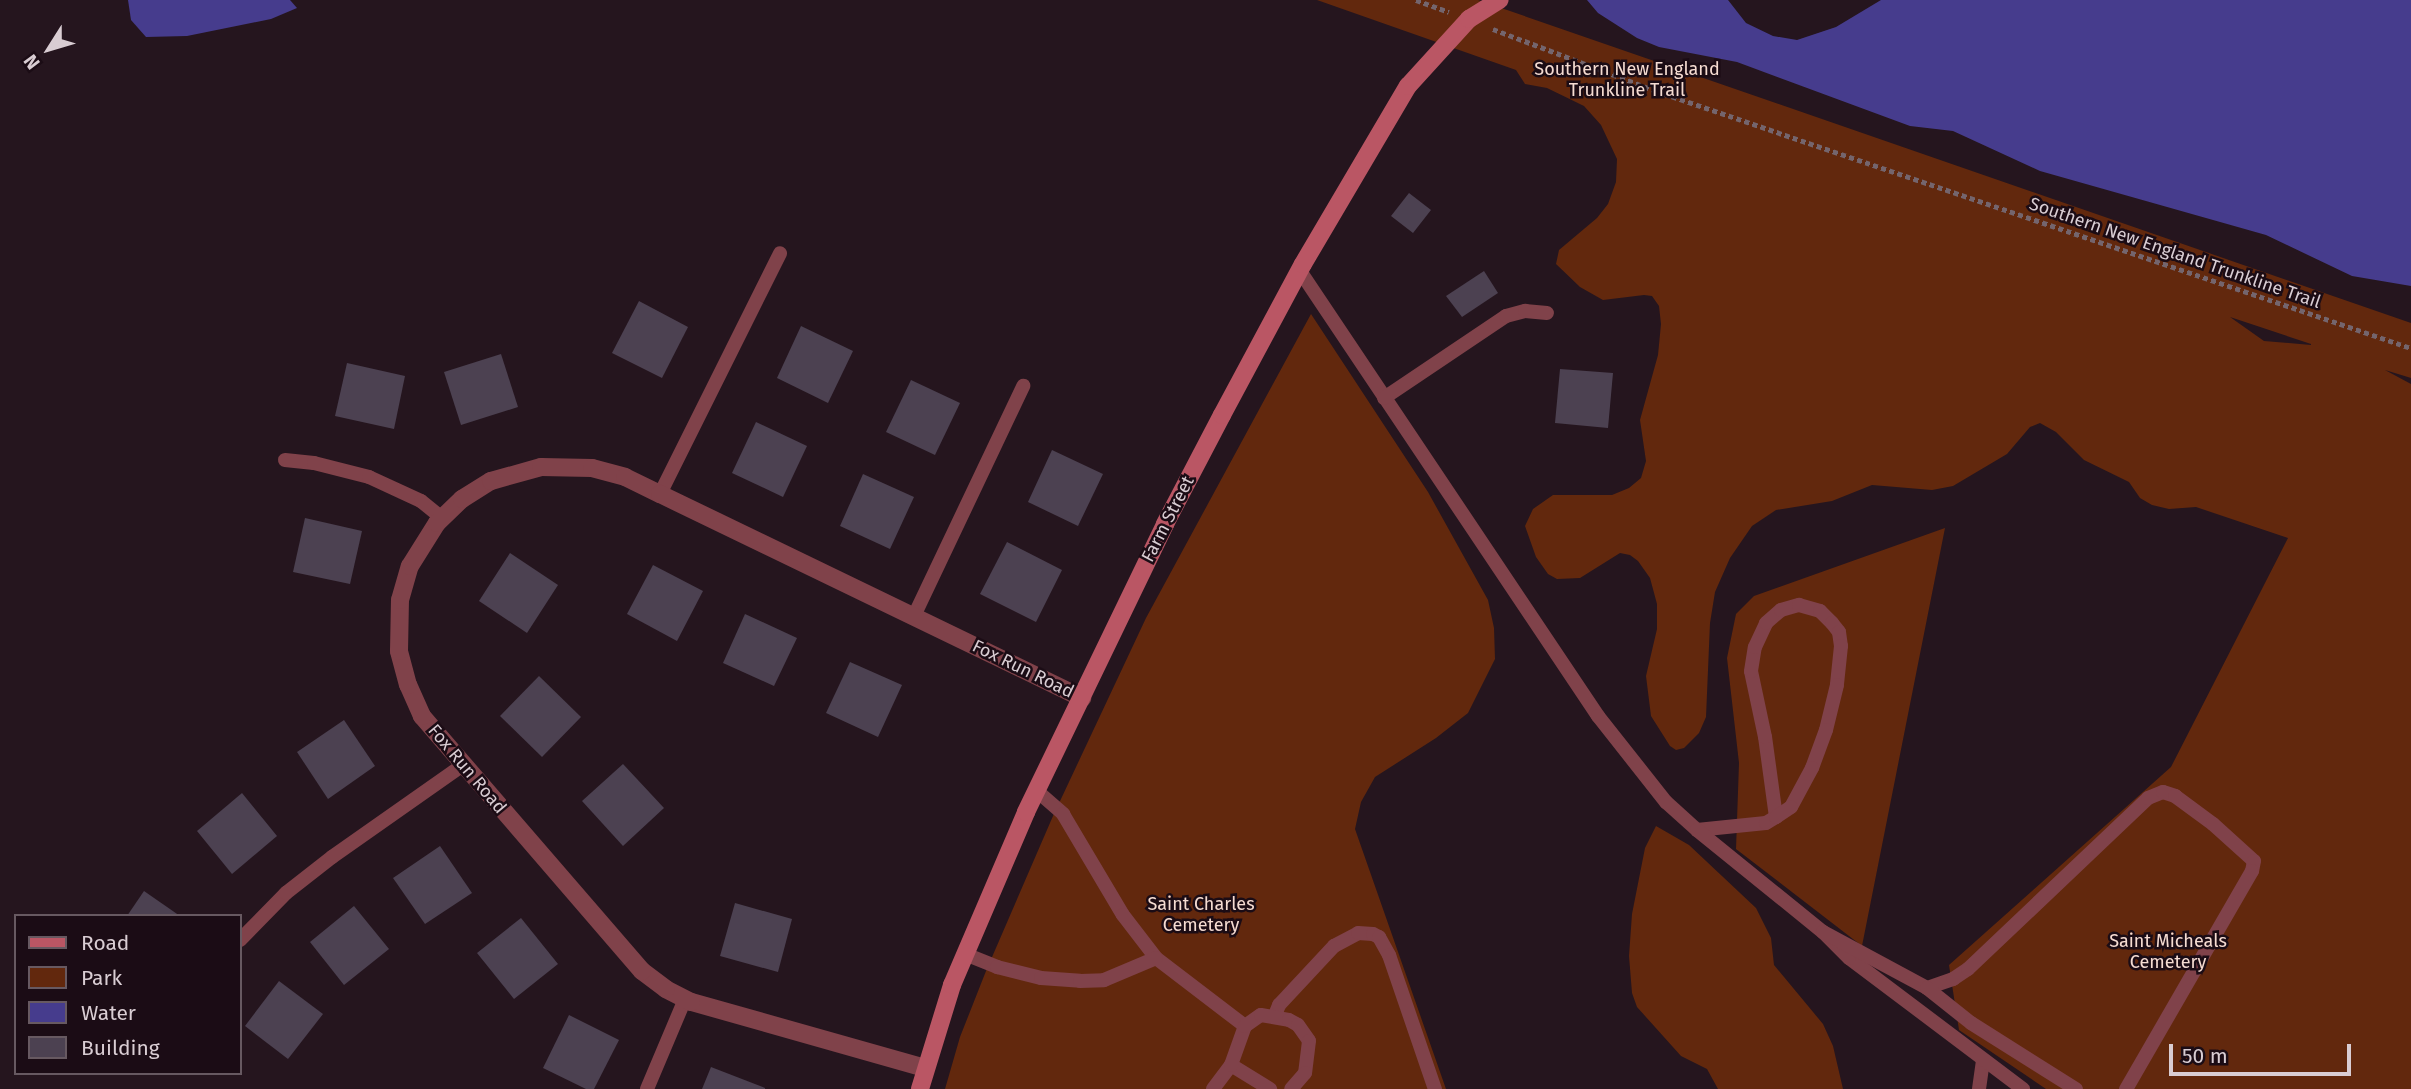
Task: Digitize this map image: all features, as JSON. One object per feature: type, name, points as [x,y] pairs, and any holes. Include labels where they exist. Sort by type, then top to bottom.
[{"type":"street","name":"Farm Street","points":[[920,1089],[965,954],[1037,791],[1165,524],[1300,271],[1408,86],[1469,19],[1500,0]]},
{"type":"street","name":"Fox Run Road","points":[[925,1068],[685,999],[642,971],[432,730],[414,701],[399,651],[398,617],[405,583],[418,551],[442,518],[462,499],[491,481],[541,467],[575,465],[609,472],[660,494],[1082,698]]},
{"type":"lane","points":[[660,494],[780,253]]},
{"type":"lane","points":[[1300,271],[1598,716],[1666,802],[1823,932],[1849,958],[2023,1089]]},
{"type":"lane","points":[[1384,398],[1506,316],[1524,311],[1547,313]]},
{"type":"lane","points":[[914,617],[1024,386]]},
{"type":"lane","points":[[285,460],[314,463],[369,477],[421,501],[442,518]]},
{"type":"lane","points":[[1697,830],[1766,822],[1776,817],[1791,807],[1812,768],[1826,730],[1837,685],[1841,646],[1839,632],[1820,611],[1799,605],[1781,610],[1766,624],[1755,647],[1751,671],[1765,737],[1776,817]]},
{"type":"lane","points":[[242,938],[286,893],[332,857],[463,765]]},
{"type":"lane","points":[[1037,791],[1063,814],[1123,915],[1156,957],[1245,1027]]},
{"type":"lane","points":[[1927,988],[1953,979],[1968,969],[2148,798],[2163,792],[2175,796],[2213,824],[2254,861],[2252,871],[2126,1089]]},
{"type":"lane","points":[[1823,932],[1927,988],[1971,1023],[2077,1089]]},
{"type":"lane","points":[[1275,1016],[1279,1005],[1334,946],[1358,933],[1373,934],[1379,937],[1389,955],[1435,1089]]},
{"type":"lane","points":[[965,954],[997,967],[1041,978],[1080,981],[1104,980],[1156,957]]},
{"type":"lane","points":[[647,1089],[685,999]]},
{"type":"lane","points":[[1213,1089],[1231,1065],[1245,1027],[1261,1015],[1275,1016],[1298,1026],[1309,1041],[1305,1073],[1291,1089]]},
{"type":"lane","points":[[1979,1089],[1983,1061]]},
{"type":"lane","points":[[1231,1065],[1270,1089]]},
{"type":"path","name":"Southern New England Trunkline Trail","points":[[1416,0],[1656,91],[2411,348]]},
{"type":"green space","name":"Saint Micheals Cemetery","points":[[1317,0],[1478,0],[2411,323],[2411,378],[2385,370],[2411,384],[2411,1089],[2046,1089],[1959,1030],[1949,965],[2171,767],[2288,538],[2196,507],[2169,509],[2152,505],[2140,498],[2129,482],[2084,460],[2056,432],[2040,423],[2030,427],[2007,454],[1953,486],[1932,490],[1872,485],[1832,501],[1776,510],[1752,526],[1730,558],[1715,592],[1710,623],[1706,717],[1699,733],[1684,748],[1676,750],[1670,746],[1651,716],[1646,676],[1657,629],[1657,604],[1650,578],[1638,561],[1630,555],[1620,553],[1580,578],[1557,579],[1548,574],[1536,557],[1525,526],[1533,509],[1553,495],[1612,495],[1629,488],[1641,478],[1646,461],[1640,420],[1658,355],[1661,324],[1659,306],[1652,296],[1603,300],[1580,287],[1556,264],[1559,250],[1597,218],[1608,204],[1616,182],[1617,159],[1601,125],[1584,106],[1547,88],[1525,84],[1516,70]],"holes":[[[2230,317],[2311,344],[2264,341]]]},
{"type":"green space","name":"Saint Charles Cemetery","points":[[1311,314],[1428,492],[1488,600],[1494,628],[1495,659],[1468,713],[1436,738],[1375,777],[1361,802],[1355,829],[1446,1089],[945,1089],[960,1037],[986,971],[1053,816],[1146,618]]},
{"type":"green space","points":[[1945,528],[1862,946],[1736,849],[1739,763],[1727,658],[1736,614],[1754,596]]},
{"type":"green space","points":[[1656,826],[1689,845],[1756,908],[1771,938],[1774,965],[1823,1024],[1833,1046],[1843,1089],[1718,1089],[1707,1069],[1681,1056],[1637,1007],[1632,993],[1629,956],[1632,914],[1645,848]]},
{"type":"water","points":[[128,0],[290,0],[297,8],[271,19],[187,36],[146,37],[131,20]]},
{"type":"water","points":[[1587,0],[1728,0],[1746,23],[1773,36],[1797,40],[1836,27],[1881,0],[2411,0],[2411,286],[2352,276],[2266,235],[2040,171],[1953,131],[1910,126],[1737,62],[1659,47],[1637,38],[1598,13]]},
{"type":"building","points":[[1409,193],[1431,210],[1413,233],[1391,216]]},
{"type":"building","points":[[1484,271],[1498,293],[1462,317],[1446,296]]},
{"type":"building","points":[[639,301],[688,327],[662,378],[612,353]]},
{"type":"building","points":[[801,326],[853,351],[828,403],[777,378]]},
{"type":"building","points":[[501,354],[518,407],[461,425],[444,372]]},
{"type":"building","points":[[347,363],[405,376],[394,429],[335,416]]},
{"type":"building","points":[[1560,369],[1613,373],[1608,428],[1555,423]]},
{"type":"building","points":[[911,380],[960,403],[935,455],[886,432]]},
{"type":"building","points":[[756,422],[807,446],[783,497],[732,473]]},
{"type":"building","points":[[1052,450],[1103,474],[1078,526],[1028,502]]},
{"type":"building","points":[[863,474],[914,497],[890,549],[840,526]]},
{"type":"building","points":[[305,518],[362,531],[350,584],[293,572]]},
{"type":"building","points":[[1007,542],[1062,570],[1036,622],[980,594]]},
{"type":"building","points":[[510,553],[558,585],[527,633],[479,601]]},
{"type":"building","points":[[653,565],[703,591],[677,641],[627,614]]},
{"type":"building","points":[[745,614],[797,638],[774,686],[723,663]]},
{"type":"building","points":[[850,662],[902,685],[878,737],[826,713]]},
{"type":"building","points":[[539,676],[581,717],[542,757],[500,716]]},
{"type":"building","points":[[344,720],[375,766],[328,799],[297,752]]},
{"type":"building","points":[[623,764],[664,808],[623,846],[582,801]]},
{"type":"building","points":[[242,793],[277,836],[232,874],[197,831]]},
{"type":"building","points":[[440,846],[472,893],[425,924],[393,878]]},
{"type":"building","points":[[144,891],[177,914],[128,914]]},
{"type":"building","points":[[735,903],[792,919],[778,972],[720,956]]},
{"type":"building","points":[[354,906],[389,949],[344,985],[310,942]]},
{"type":"building","points":[[521,918],[558,964],[514,999],[477,953]]},
{"type":"building","points":[[279,981],[323,1014],[288,1059],[245,1026]]},
{"type":"building","points":[[569,1015],[619,1040],[594,1089],[586,1089],[543,1068]]},
{"type":"building","points":[[711,1067],[765,1088],[765,1089],[702,1089]]}]
